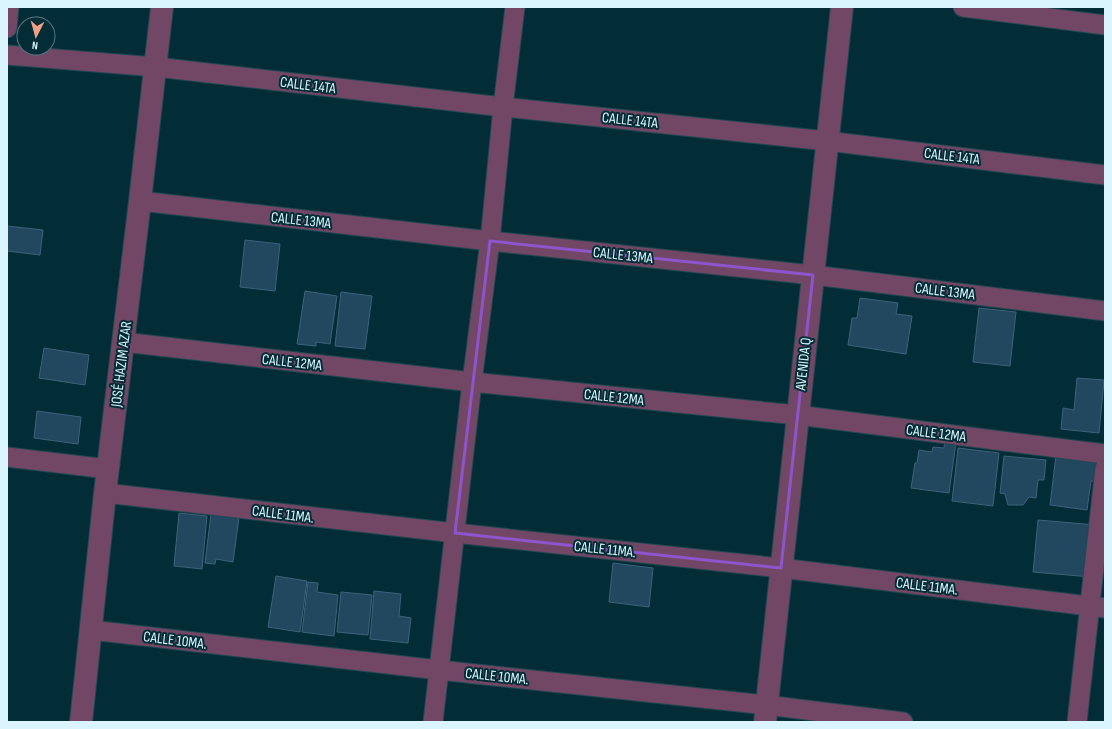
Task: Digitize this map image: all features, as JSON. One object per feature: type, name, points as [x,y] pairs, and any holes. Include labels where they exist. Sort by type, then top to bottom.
[{"type":"street","points":[[7,28],[9,7]]},
{"type":"street","name":"JOSÉ HAZIM AZAR","points":[[81,722],[105,493],[162,7]]},
{"type":"street","points":[[433,722],[472,382],[490,241],[503,107],[515,7]]},
{"type":"street","name":"AVENIDA Q","points":[[766,713],[842,7]]},
{"type":"street","points":[[963,7],[1105,25]]},
{"type":"street","name":"CALLE 14TA","points":[[7,55],[156,67],[503,107],[827,140],[1105,175]]},
{"type":"street","name":"CALLE 13MA","points":[[140,201],[490,241],[813,275],[1105,311]]},
{"type":"street","name":"CALLE 12MA","points":[[123,342],[472,382],[797,416],[1105,454]]},
{"type":"street","points":[[7,457],[108,469]]},
{"type":"street","points":[[1077,722],[1097,607],[1105,468]]},
{"type":"street","name":"CALLE 11MA.","points":[[105,493],[455,534],[781,568],[1097,607]]},
{"type":"street","name":"CALLE 10MA.","points":[[91,630],[439,670],[766,713],[903,722]]},
{"type":"highlighted area","points":[[490,241],[813,275],[781,568],[455,533]]},
{"type":"building","points":[[7,226],[43,230],[40,255],[7,251]]},
{"type":"building","points":[[245,240],[280,244],[275,291],[240,287]]},
{"type":"building","points":[[305,291],[337,296],[330,344],[316,342],[316,346],[297,344]]},
{"type":"building","points":[[341,292],[372,296],[365,349],[335,346]]},
{"type":"building","points":[[860,298],[898,303],[896,314],[912,316],[906,354],[848,345],[852,318],[857,318]]},
{"type":"building","points":[[979,308],[1016,312],[1010,366],[973,362]]},
{"type":"building","points":[[44,348],[89,355],[85,385],[39,378]]},
{"type":"building","points":[[1077,378],[1104,380],[1099,433],[1061,429],[1063,408],[1074,410]]},
{"type":"building","points":[[37,411],[81,417],[78,444],[34,438]]},
{"type":"building","points":[[945,440],[956,442],[949,493],[911,488],[915,463],[917,463],[919,450],[932,452],[933,447],[944,448]]},
{"type":"building","points":[[958,448],[999,453],[993,506],[952,501]]},
{"type":"building","points":[[1056,455],[1101,460],[1099,482],[1091,481],[1087,510],[1050,505]]},
{"type":"building","points":[[1004,456],[1046,460],[1044,480],[1038,480],[1036,498],[1029,497],[1023,505],[1008,505],[1005,494],[1000,493]]},
{"type":"building","points":[[179,513],[207,516],[202,569],[174,566]]},
{"type":"building","points":[[211,514],[239,518],[233,562],[216,559],[215,564],[205,563]]},
{"type":"building","points":[[1038,520],[1096,525],[1091,577],[1033,572]]},
{"type":"building","points":[[613,563],[653,568],[649,607],[609,602]]},
{"type":"building","points":[[276,576],[307,581],[300,632],[268,627]]},
{"type":"building","points":[[308,582],[318,583],[317,592],[338,595],[334,636],[302,632]]},
{"type":"building","points":[[374,591],[401,594],[399,616],[411,618],[408,643],[370,639]]},
{"type":"building","points":[[341,592],[372,595],[368,635],[337,632]]}]
